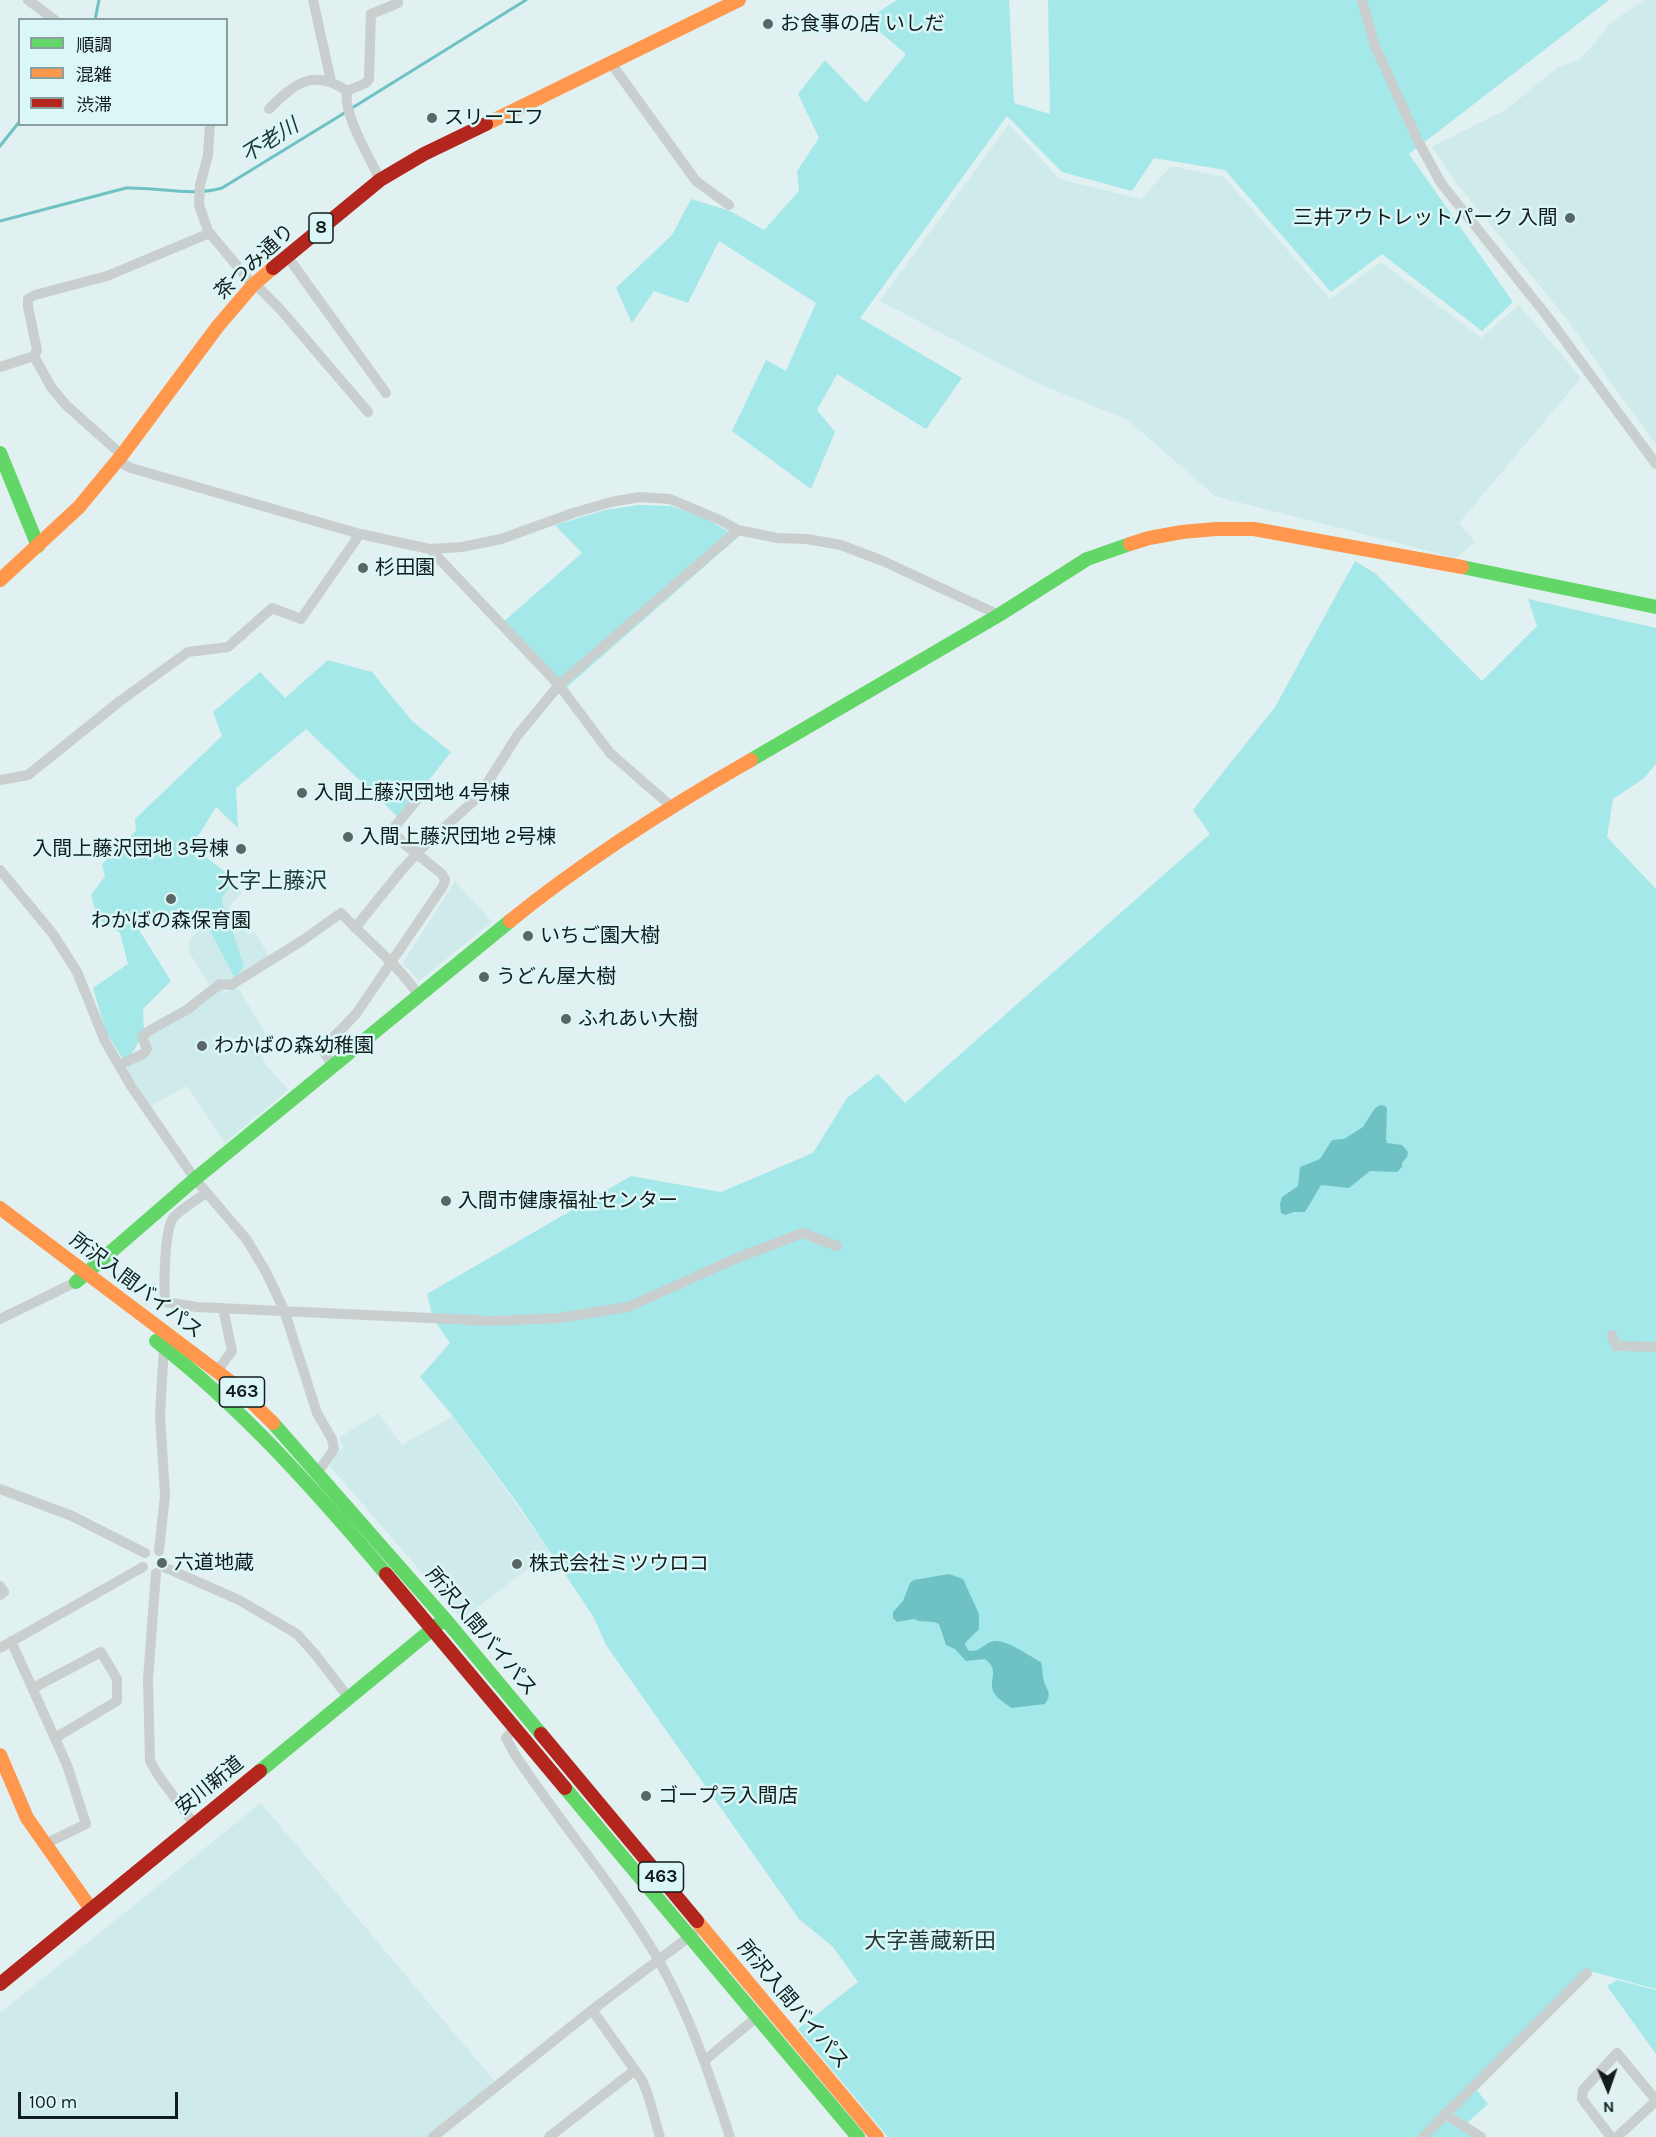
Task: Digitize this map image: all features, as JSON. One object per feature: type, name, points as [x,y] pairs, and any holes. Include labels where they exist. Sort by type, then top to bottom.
[{"type":"main road","name":"茶つみ通り","points":[[0,580],[79,507],[119,458],[218,326],[253,285],[380,180],[424,154],[739,0]]},
{"type":"main road","points":[[0,453],[38,546]]},
{"type":"main road","points":[[81,1278],[195,1179],[545,893],[671,806],[999,615],[1087,559],[1149,538],[1182,532],[1254,529],[1513,577],[1656,607]]},
{"type":"main road","name":"所沢入間バイパス","points":[[0,1208],[221,1395],[269,1441],[326,1503],[858,2137]]},
{"type":"main road","name":"所沢入間バイパス","points":[[0,1224],[217,1371],[276,1426],[445,1619],[877,2137]]},
{"type":"main road","name":"安川新道","points":[[0,1984],[445,1619]]},
{"type":"main road","points":[[0,1755],[21,1807],[91,1909]]},
{"type":"street","points":[[28,0],[52,18]]},
{"type":"street","points":[[313,0],[331,81]]},
{"type":"street","points":[[1362,0],[1375,46],[1419,143],[1441,183],[1547,316],[1656,464]]},
{"type":"street","points":[[347,91],[366,84],[369,79],[371,14],[398,3]]},
{"type":"street","points":[[611,63],[696,181],[729,205]]},
{"type":"street","points":[[269,109],[290,89],[306,81],[319,78],[331,81],[347,91]]},
{"type":"street","points":[[347,91],[349,112],[380,180]]},
{"type":"street","points":[[210,126],[208,155],[200,185],[199,205],[210,233],[253,285],[280,309],[368,412]]},
{"type":"street","points":[[0,368],[34,356],[37,350],[27,303],[31,296],[107,276],[210,233]]},
{"type":"street","points":[[287,256],[386,393]]},
{"type":"street","points":[[34,356],[51,387],[66,405],[131,468],[360,534],[430,549],[462,547],[501,539],[611,502],[640,498],[670,499],[738,530],[777,538],[807,539],[841,545],[883,561],[999,615]]},
{"type":"street","points":[[355,928],[400,871],[479,796],[517,735],[559,685],[738,530]]},
{"type":"street","points":[[0,780],[28,775],[120,701],[188,652],[228,646],[272,608],[301,619],[360,534]]},
{"type":"street","points":[[430,549],[559,685],[610,753],[671,806]]},
{"type":"street","points":[[333,1066],[322,1049],[356,1014],[443,886],[445,880],[442,873],[402,842],[392,830],[429,785]]},
{"type":"street","points":[[0,870],[53,934],[77,972],[105,1041],[130,1086],[195,1179],[247,1240],[266,1272],[284,1310],[317,1413],[332,1439],[334,1449],[318,1472]]},
{"type":"street","points":[[119,1065],[143,1054],[147,1049],[142,1038],[147,1032],[188,1009],[220,984],[231,985],[341,913],[392,961],[419,996]]},
{"type":"street","points":[[206,1193],[173,1218],[164,1277],[165,1302],[223,1308],[493,1321],[559,1317],[628,1307],[737,1258],[803,1233],[837,1246]]},
{"type":"street","points":[[0,1319],[81,1278]]},
{"type":"street","points":[[217,1371],[232,1351],[223,1308]]},
{"type":"street","points":[[1612,1335],[1616,1346],[1656,1347]]},
{"type":"street","points":[[159,1551],[165,1495],[160,1415],[164,1347]]},
{"type":"street","points":[[0,1489],[72,1516],[145,1553]]},
{"type":"street","points":[[194,1824],[150,1761],[148,1679],[160,1570],[164,1556],[159,1551],[152,1550],[145,1553],[142,1560],[143,1567],[149,1572],[160,1570],[239,1600],[297,1634],[348,1697]]},
{"type":"street","points":[[0,1648],[143,1567]]},
{"type":"street","points":[[0,1586],[4,1592],[0,1595]]},
{"type":"street","points":[[11,1641],[67,1765],[86,1824],[45,1844]]},
{"type":"street","points":[[33,1688],[101,1652],[117,1679],[117,1701],[55,1738]]},
{"type":"street","points":[[514,1729],[506,1738],[514,1753],[622,1904],[658,1960],[699,2045],[730,2137]]},
{"type":"street","points":[[433,2137],[702,1926]]},
{"type":"street","points":[[1423,2137],[1587,1973]]},
{"type":"street","points":[[592,2010],[635,2070],[648,2095],[657,2136]]},
{"type":"street","points":[[704,2061],[757,2017]]},
{"type":"street","points":[[1611,2137],[1582,2099],[1583,2090],[1617,2053],[1656,2100],[1617,2137]]},
{"type":"street","points":[[549,2137],[635,2070]]},
{"type":"street","points":[[1445,2114],[1481,2137]]},
{"type":"shaded area","points":[[897,0],[1009,0],[1014,103],[1050,114],[1048,0],[1609,0],[1409,154],[1513,302],[1482,331],[1382,254],[1331,292],[1225,170],[1154,158],[1132,191],[1062,172],[1007,116],[860,318],[962,378],[926,429],[837,374],[817,410],[835,432],[811,489],[732,431],[766,360],[786,371],[816,303],[719,241],[688,303],[654,291],[632,323],[616,288],[672,235],[691,199],[730,211],[764,230],[799,191],[797,171],[819,138],[798,94],[825,60],[866,103],[906,54],[866,20]]},
{"type":"shaded area","name":"三井アウトレットパーク 入間","points":[[1644,0],[1656,0],[1656,444],[1570,323],[1454,180],[1432,147],[1507,109],[1558,67],[1579,60],[1609,24]]},
{"type":"shaded area","points":[[1009,124],[1059,179],[1141,199],[1171,166],[1224,177],[1330,299],[1381,262],[1481,338],[1519,305],[1581,378],[1459,523],[1475,542],[1456,558],[1215,496],[1128,420],[1037,383],[880,301]]},
{"type":"shaded area","points":[[638,505],[671,506],[703,517],[738,537],[559,694],[502,623],[582,553],[555,525],[606,510]]},
{"type":"shaded area","points":[[1355,561],[1376,574],[1482,681],[1537,626],[1528,599],[1656,628],[1656,764],[1643,779],[1613,799],[1607,837],[1656,889],[1656,1989],[1586,1970],[1420,2137],[888,2137],[798,2029],[858,1982],[833,1947],[799,1919],[606,1645],[593,1616],[518,1504],[453,1416],[420,1377],[450,1343],[433,1318],[427,1294],[631,1176],[721,1192],[813,1153],[847,1098],[878,1074],[905,1103],[1210,834],[1193,810],[1275,707]]},
{"type":"shaded area","points":[[328,660],[372,672],[413,722],[451,752],[399,818],[306,729],[236,788],[238,828],[216,807],[192,846],[235,880],[221,898],[244,966],[235,978],[207,925],[209,923],[184,914],[139,930],[171,981],[143,1009],[144,1032],[126,1064],[106,1032],[93,988],[128,964],[120,933],[98,919],[91,895],[105,876],[102,864],[136,831],[135,819],[222,736],[213,712],[260,672],[285,698]]},
{"type":"shaded area","name":"わかばの森保育園","points":[[156,821],[242,892],[229,907],[247,934],[255,932],[270,958],[229,982],[222,977],[214,984],[208,983],[189,952],[190,940],[205,923],[180,908]]},
{"type":"shaded area","points":[[455,881],[492,922],[419,981],[403,963]]},
{"type":"shaded area","name":"わかばの森幼稚園","points":[[237,986],[273,1046],[263,1052],[259,1048],[266,1065],[288,1090],[225,1143],[187,1086],[151,1106],[127,1071],[129,1063],[150,1051],[147,1037],[222,988],[227,992]]},
{"type":"shaded area","points":[[1381,1105],[1387,1109],[1387,1143],[1402,1145],[1408,1152],[1402,1167],[1397,1172],[1370,1171],[1349,1188],[1321,1185],[1305,1212],[1285,1215],[1281,1213],[1282,1197],[1298,1186],[1300,1167],[1320,1159],[1332,1140],[1344,1139],[1363,1127],[1375,1108]]},
{"type":"shaded area","points":[[378,1413],[402,1445],[453,1416],[550,1552],[462,1619],[328,1464],[343,1447],[339,1438]]},
{"type":"shaded area","points":[[949,1574],[963,1579],[979,1614],[979,1629],[965,1645],[969,1651],[978,1650],[990,1642],[1002,1642],[1041,1662],[1043,1680],[1049,1693],[1045,1704],[1011,1708],[993,1691],[992,1667],[985,1659],[966,1661],[955,1649],[946,1645],[939,1624],[914,1619],[897,1622],[893,1618],[893,1612],[903,1601],[910,1583],[914,1580]]},
{"type":"shaded area","points":[[261,1803],[496,2083],[427,2137],[0,2137],[0,2013]]},
{"type":"shaded area","points":[[1617,1980],[1656,1990],[1656,2054],[1607,1986]]},
{"type":"shaded area","points":[[1475,2088],[1488,2104],[1466,2124],[1454,2116],[1455,2108]]},
{"type":"shaded area","points":[[1443,2122],[1449,2122],[1474,2137],[1428,2137]]},
{"type":"waterway","points":[[95,18],[99,0]]},
{"type":"waterway","name":"不老川","points":[[352,108],[526,0]]},
{"type":"waterway","name":"不老川","points":[[0,221],[126,188],[186,192],[222,188],[346,112]]},
{"type":"waterway","points":[[0,146],[18,124]]},
{"type":"traffic: fast","points":[[0,453],[38,546]]},
{"type":"traffic: fast","points":[[751,760],[999,615],[1087,559],[1130,544]]},
{"type":"traffic: fast","points":[[1462,567],[1656,607]]},
{"type":"traffic: fast","points":[[76,1282],[195,1179],[510,921]]},
{"type":"traffic: fast","points":[[156,1341],[219,1394],[248,1422],[386,1574]]},
{"type":"traffic: fast","points":[[273,1423],[445,1619],[541,1734]]},
{"type":"traffic: fast","points":[[260,1771],[441,1622]]},
{"type":"traffic: fast","points":[[565,1788],[858,2137]]},
{"type":"traffic: slow","points":[[486,124],[739,0]]},
{"type":"traffic: slow","points":[[0,580],[79,507],[122,455],[218,326],[253,285],[273,268]]},
{"type":"traffic: slow","points":[[1130,544],[1182,532],[1254,529],[1462,567]]},
{"type":"traffic: slow","points":[[510,921],[567,877],[627,836],[751,760]]},
{"type":"traffic: slow","points":[[0,1208],[231,1382],[273,1423]]},
{"type":"traffic: slow","points":[[0,1755],[27,1818],[91,1909]]},
{"type":"traffic: slow","points":[[697,1921],[877,2137]]},
{"type":"traffic: jam","points":[[273,268],[380,180],[424,154],[486,124]]},
{"type":"traffic: jam","points":[[386,1574],[565,1788]]},
{"type":"traffic: jam","points":[[541,1734],[697,1921]]},
{"type":"traffic: jam","points":[[0,1984],[260,1771]]},
{"type":"place","name":"お食事の店 いしだ","points":[[768,24]]},
{"type":"place","name":"スリーエフ","points":[[432,118]]},
{"type":"place","name":"三井アウトレットパーク 入間","points":[[1570,218]]},
{"type":"place","name":"杉田園","points":[[363,568]]},
{"type":"place","name":"入間上藤沢団地 4号棟","points":[[302,793]]},
{"type":"place","name":"入間上藤沢団地 2号棟","points":[[348,837]]},
{"type":"place","name":"入間上藤沢団地 3号棟","points":[[241,849]]},
{"type":"place","name":"わかばの森保育園","points":[[171,899]]},
{"type":"place","name":"いちご園大樹","points":[[528,936]]},
{"type":"place","name":"うどん屋大樹","points":[[484,977]]},
{"type":"place","name":"ふれあい大樹","points":[[566,1019]]},
{"type":"place","name":"わかばの森幼稚園","points":[[202,1046]]},
{"type":"place","name":"入間市健康福祉センター","points":[[446,1201]]},
{"type":"place","name":"六道地蔵","points":[[162,1563]]},
{"type":"place","name":"株式会社ミツウロコ","points":[[517,1564]]},
{"type":"place","name":"ゴープラ入間店","points":[[646,1796]]},
{"type":"district","name":"大字上藤沢","points":[[272,882]]},
{"type":"district","name":"大字善蔵新田","points":[[930,1942]]}]
